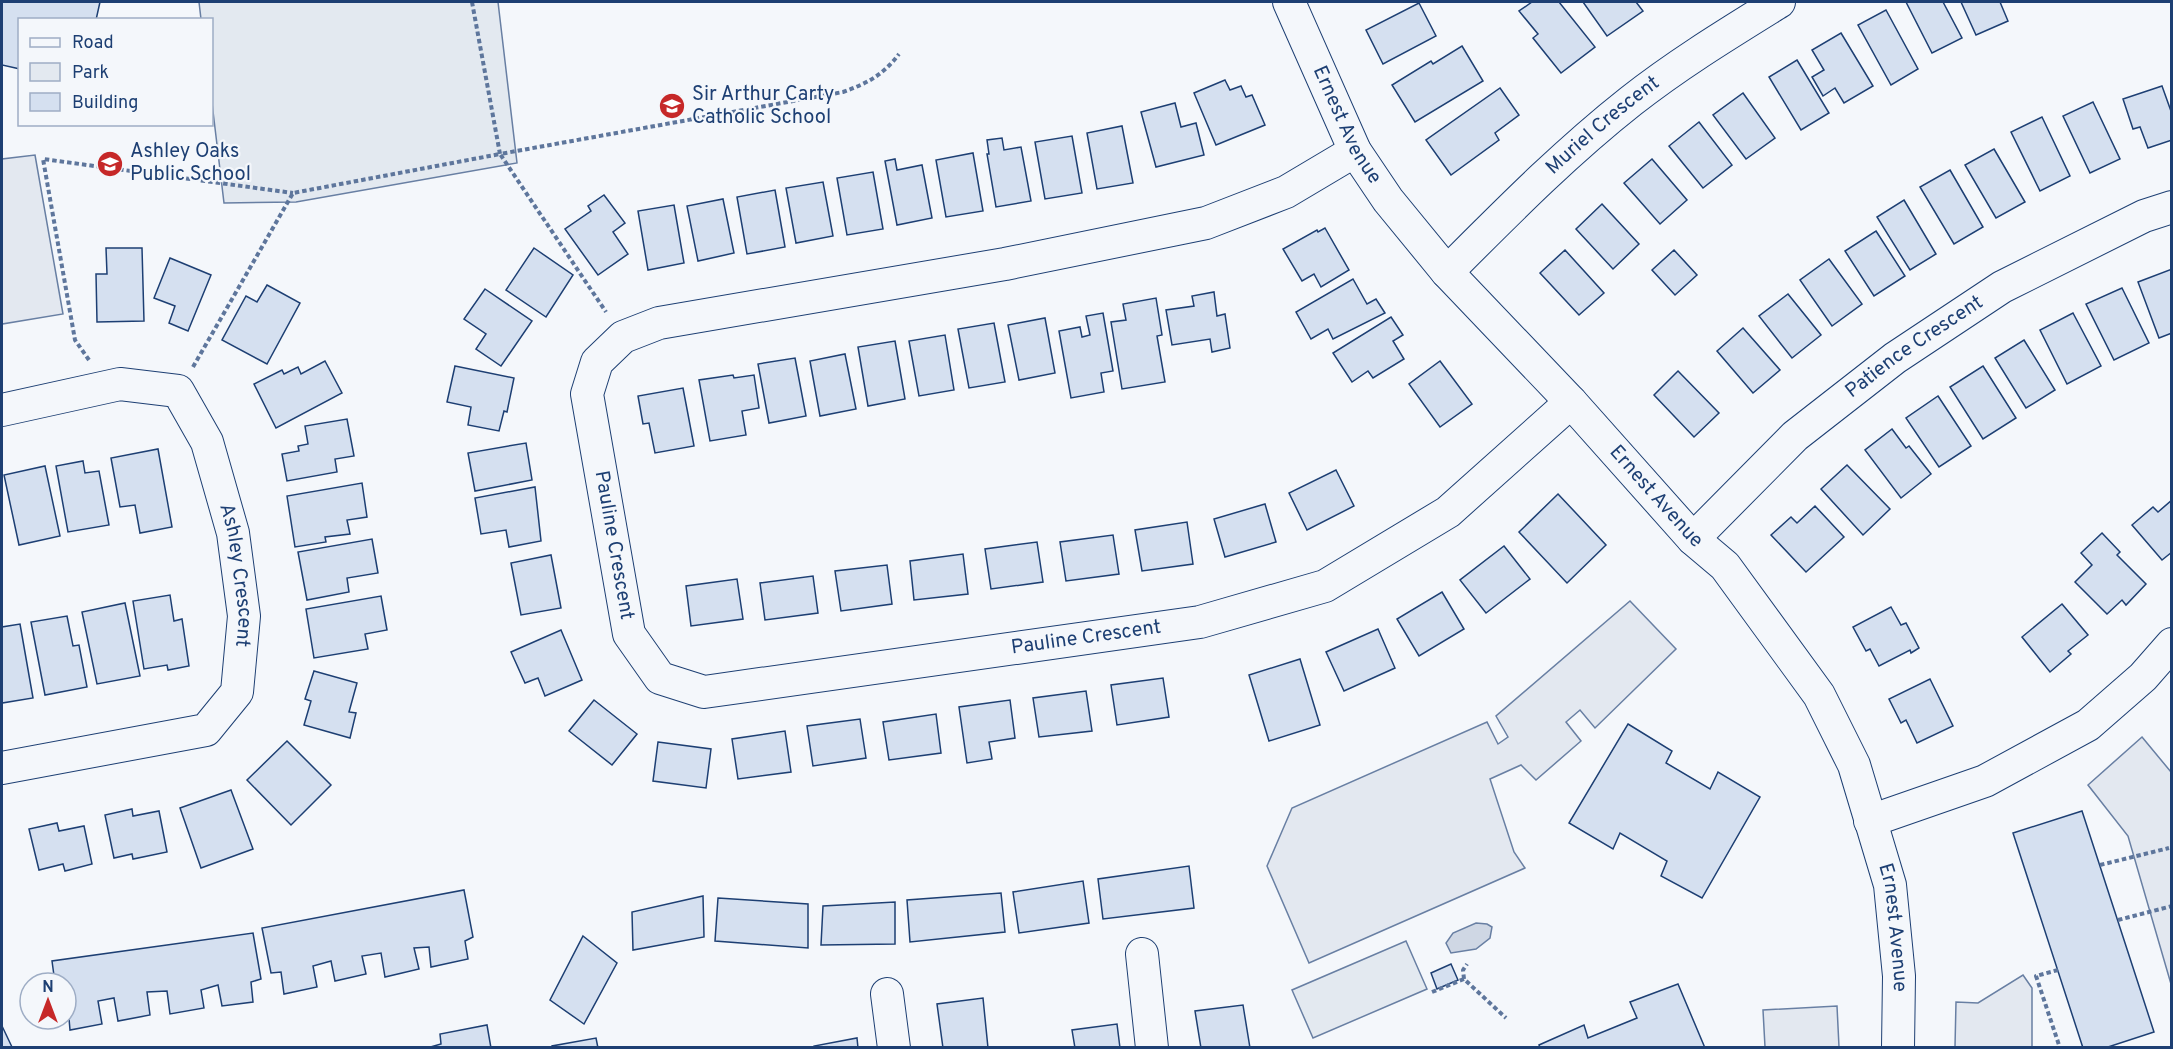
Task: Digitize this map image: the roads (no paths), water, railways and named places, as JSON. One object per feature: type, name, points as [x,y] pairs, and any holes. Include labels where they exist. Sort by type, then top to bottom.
[{"type":"street","name":"Ernest Avenue","points":[[1289,2],[1355,151],[1388,200],[1447,272],[1571,402],[1693,539],[1725,566],[1819,694],[1854,765],[1890,885],[1899,976],[1898,1047]]},
{"type":"street","name":"Muriel Crescent","points":[[1447,272],[1548,173],[1632,100],[1712,44],[1779,2]]},
{"type":"street","name":"Pauline Crescent","points":[[1355,151],[1286,192],[1206,223],[1005,264],[659,322],[622,337],[597,362],[587,394],[629,634],[660,678],[704,692],[1200,622],[1325,586],[1448,512],[1571,402]]},
{"type":"street","name":"Patience Crescent","points":[[1693,539],[1796,436],[1895,358],[2002,287],[2144,216],[2172,207]]},
{"type":"street","name":"Ashley Crescent","points":[[2,410],[120,384],[178,391],[207,442],[233,533],[244,616],[237,692],[206,730],[2,768]]},
{"type":"street","points":[[1870,821],[1985,781],[2088,724],[2143,678],[2172,644]]},
{"type":"street","points":[[1142,954],[1152,1047]]},
{"type":"street","points":[[887,994],[894,1047]]},
{"type":"place","name":"Sir Arthur Carty Catholic School","points":[[672,106]]},
{"type":"place","name":"Ashley Oaks Public School","points":[[110,164]]}]
